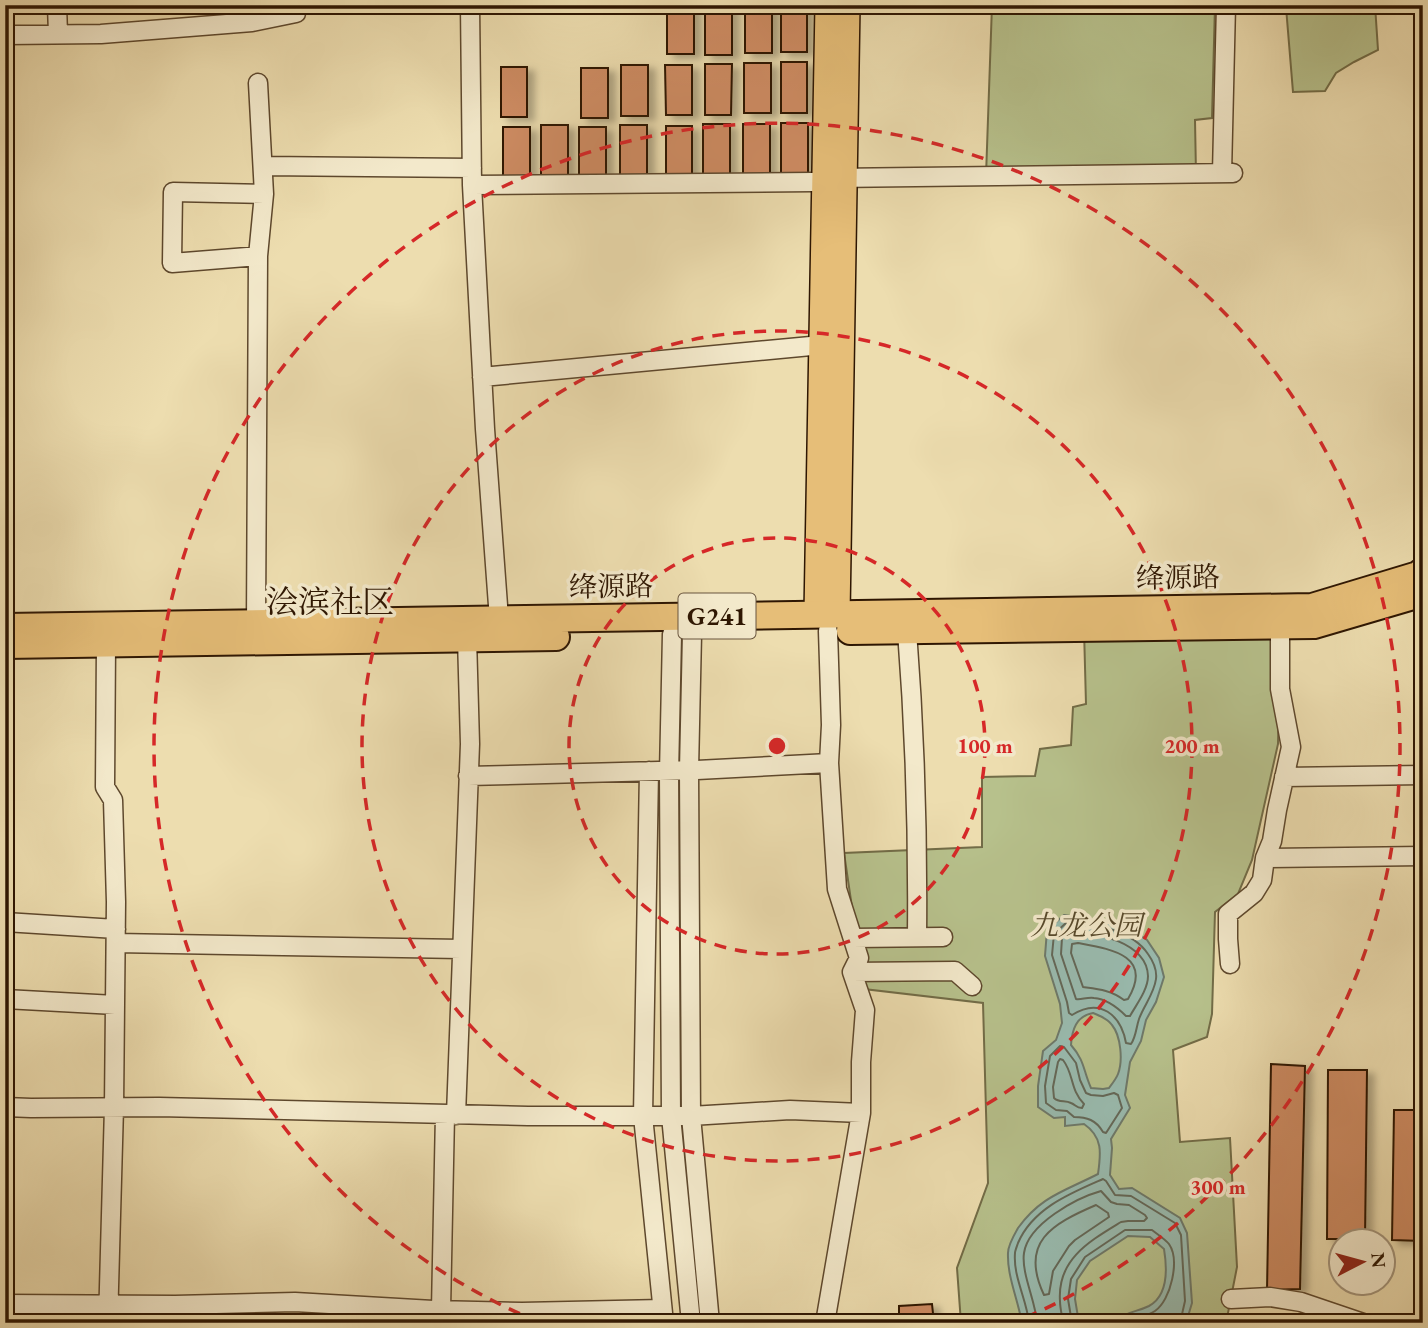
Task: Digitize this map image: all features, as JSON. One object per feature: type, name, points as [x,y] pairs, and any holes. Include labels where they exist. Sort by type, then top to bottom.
[{"type":"highway","name":"绛源路","points":[[5,627],[499,619],[827,620],[1311,607],[1418,575],[1423,571]]},
{"type":"highway","name":"绛源路","points":[[5,645],[682,634],[827,620],[907,631],[1314,625],[1423,593]]},
{"type":"main road","points":[[827,5],[824,179],[832,344],[827,620]]},
{"type":"main road","points":[[824,179],[848,5]]},
{"type":"street","points":[[57,5],[58,34]]},
{"type":"street","points":[[5,35],[101,34],[252,22],[296,13],[296,5]]},
{"type":"street","points":[[470,5],[472,177],[482,377],[499,619]]},
{"type":"street","points":[[262,166],[472,177],[824,179],[1227,173],[1226,5]]},
{"type":"street","points":[[256,623],[258,256],[264,194],[258,83]]},
{"type":"street","points":[[258,256],[172,263],[173,192],[264,194]]},
{"type":"street","points":[[482,377],[832,344]]},
{"type":"street","points":[[825,1323],[860,1113],[865,1010],[852,972],[859,958],[837,890],[830,763],[827,620]]},
{"type":"street","points":[[1230,964],[1228,914],[1254,893],[1262,880],[1291,747],[1280,689],[1280,626]]},
{"type":"street","points":[[907,631],[914,711],[918,850],[917,937]]},
{"type":"street","points":[[682,634],[690,770],[691,1116],[710,1323]]},
{"type":"street","points":[[682,634],[670,771],[671,1116],[691,1323]]},
{"type":"street","points":[[437,1314],[461,949],[470,744],[467,638]]},
{"type":"street","points":[[106,644],[105,787],[113,800],[116,936],[108,1323]]},
{"type":"street","points":[[468,776],[670,771],[830,763]]},
{"type":"street","points":[[5,1304],[295,1303],[437,1314],[522,1312],[663,1316],[643,1116],[649,771]]},
{"type":"street","points":[[1284,777],[1423,775]]},
{"type":"street","points":[[1265,858],[1423,856]]},
{"type":"street","points":[[5,922],[116,936],[461,949]]},
{"type":"street","points":[[853,938],[943,937]]},
{"type":"street","points":[[852,972],[955,971],[972,986]]},
{"type":"street","points":[[5,999],[115,1005]]},
{"type":"street","points":[[5,1107],[159,1107],[643,1116],[790,1110],[860,1113]]},
{"type":"street","points":[[1231,1300],[1270,1297],[1291,1300],[1363,1323]]},
{"type":"green space","points":[[992,5],[1215,5],[1212,118],[1195,120],[1196,174],[986,176]]},
{"type":"green space","points":[[1375,5],[1378,50],[1336,73],[1325,91],[1293,92],[1286,7]]},
{"type":"green space","name":"九龙公园","points":[[1280,626],[1278,744],[1252,860],[1238,894],[1215,912],[1212,1014],[1207,1037],[1173,1050],[1180,1142],[1230,1138],[1237,1267],[1226,1323],[961,1323],[957,1268],[988,1183],[983,1003],[864,989],[844,853],[982,847],[982,777],[1035,776],[1040,749],[1071,745],[1073,707],[1086,704],[1084,629]]},
{"type":"water","points":[[1064,915],[1109,922],[1130,928],[1147,940],[1159,958],[1164,977],[1156,1002],[1146,1020],[1141,1041],[1130,1062],[1125,1095],[1130,1108],[1111,1139],[1110,1175],[1119,1189],[1132,1188],[1180,1218],[1187,1233],[1192,1303],[1186,1323],[1115,1323],[1123,1316],[1156,1301],[1165,1280],[1164,1249],[1150,1237],[1128,1236],[1090,1261],[1077,1280],[1075,1299],[1079,1323],[1022,1323],[1009,1270],[1008,1253],[1012,1240],[1027,1217],[1045,1201],[1098,1174],[1100,1159],[1098,1140],[1090,1129],[1084,1124],[1065,1126],[1065,1117],[1054,1118],[1038,1107],[1043,1051],[1056,1040],[1062,1023],[1060,1004],[1045,956],[1047,930]],"holes":[[[1093,1013],[1112,1025],[1120,1049],[1118,1074],[1109,1088],[1091,1088],[1081,1061],[1071,1045],[1079,1020]]]},
{"type":"building","points":[[667,5],[694,5],[694,54],[667,54]]},
{"type":"building","points":[[705,5],[732,5],[732,55],[705,55]]},
{"type":"building","points":[[745,5],[772,5],[772,53],[745,53]]},
{"type":"building","points":[[781,5],[807,5],[807,52],[781,52]]},
{"type":"building","points":[[781,62],[807,62],[807,113],[781,113]]},
{"type":"building","points":[[744,63],[771,63],[771,113],[744,113]]},
{"type":"building","points":[[705,64],[732,64],[731,115],[705,115]]},
{"type":"building","points":[[621,65],[648,65],[648,116],[621,116]]},
{"type":"building","points":[[665,65],[692,65],[692,115],[666,115]]},
{"type":"building","points":[[501,67],[527,67],[527,117],[501,117]]},
{"type":"building","points":[[581,68],[608,68],[608,118],[581,118]]},
{"type":"building","points":[[781,123],[808,123],[808,173],[781,173]]},
{"type":"building","points":[[703,124],[730,124],[730,175],[703,175]]},
{"type":"building","points":[[743,124],[770,124],[770,174],[743,174]]},
{"type":"building","points":[[541,125],[568,125],[568,176],[541,176]]},
{"type":"building","points":[[620,125],[647,125],[647,175],[620,175]]},
{"type":"building","points":[[666,126],[692,126],[692,176],[666,176]]},
{"type":"building","points":[[503,127],[530,127],[530,177],[503,177]]},
{"type":"building","points":[[579,127],[606,127],[606,177],[579,177]]},
{"type":"building","points":[[1271,1064],[1305,1066],[1300,1289],[1267,1290]]},
{"type":"building","points":[[1328,1070],[1367,1070],[1365,1226],[1327,1226]]},
{"type":"building","points":[[1394,1110],[1423,1110],[1423,1241],[1396,1240],[1396,1226],[1392,1226]]},
{"type":"building","points":[[932,1304],[934,1323],[899,1323],[899,1306]]},
{"type":"district","name":"浍滨社区","points":[[330,602]]}]
